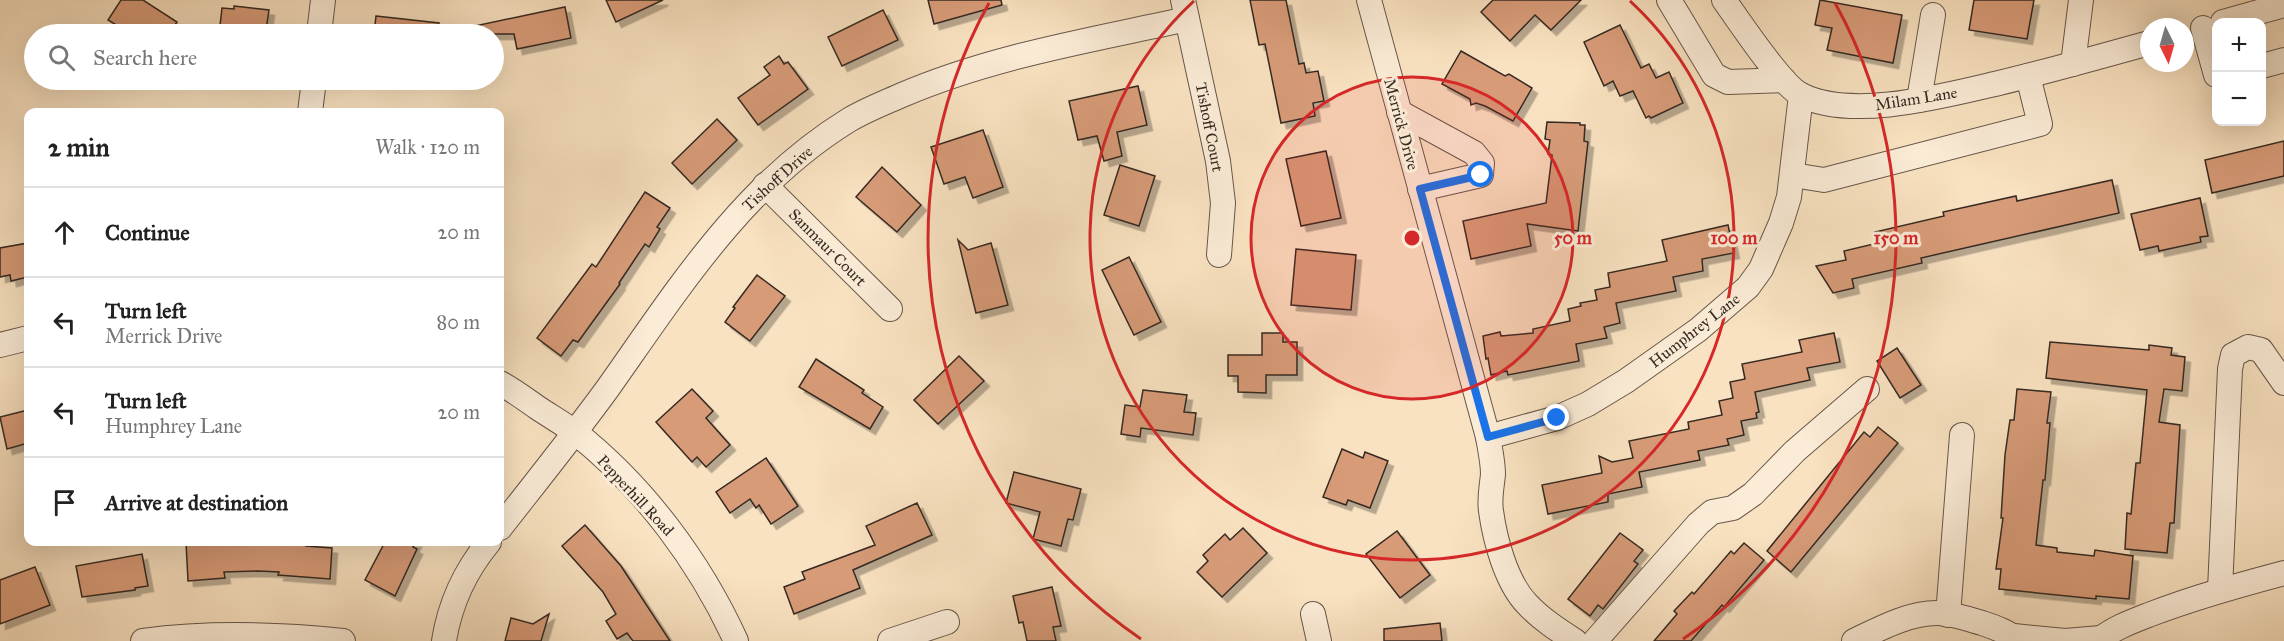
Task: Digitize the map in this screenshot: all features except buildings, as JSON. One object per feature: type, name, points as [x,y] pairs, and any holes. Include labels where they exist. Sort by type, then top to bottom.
[{"type":"street","points":[[320,24],[323,0]]},
{"type":"street","name":"Merrick Drive","points":[[1369,0],[1488,437],[1492,467],[1491,511],[1503,560],[1512,583],[1527,604],[1570,640]]},
{"type":"street","name":"Milam Lane","points":[[1669,0],[1714,75],[1728,82],[1792,88],[1832,104],[1857,106],[1920,100],[2028,76],[2140,45]]},
{"type":"street","points":[[1724,0],[1792,88]]},
{"type":"street","points":[[2073,64],[2081,0]]},
{"type":"street","points":[[2216,72],[2207,27],[2284,5]]},
{"type":"street","name":"Tishoff Drive","points":[[504,523],[576,433],[718,235],[765,185],[795,159],[849,120],[941,78],[1044,51],[1185,9]]},
{"type":"street","name":"Tishoff Court","points":[[1185,9],[1218,161],[1223,203],[1219,255]]},
{"type":"street","points":[[1920,100],[1933,15]]},
{"type":"street","points":[[2266,65],[2284,60]]},
{"type":"street","points":[[1793,175],[1824,180],[2040,124],[2028,76]]},
{"type":"street","name":"Humphrey Lane","points":[[1488,437],[1557,418],[1588,404],[1626,381],[1698,330],[1748,287],[1761,269],[1781,224],[1789,197],[1793,175],[1792,88]]},
{"type":"street","points":[[310,108],[313,90]]},
{"type":"street","points":[[1399,112],[1474,153],[1482,163],[1481,175],[1420,189]]},
{"type":"street","name":"Sanmaur Court","points":[[765,185],[890,309]]},
{"type":"street","points":[[0,345],[24,339]]},
{"type":"street","points":[[2220,590],[2230,369],[2233,355],[2248,347],[2261,350],[2284,383]]},
{"type":"street","name":"Pepperhill Road","points":[[504,386],[576,433],[626,479],[678,541],[715,599],[736,641]]},
{"type":"street","points":[[1595,641],[1698,524],[1712,512],[1733,508],[1753,494],[1795,451],[1867,389]]},
{"type":"street","points":[[1948,615],[1962,435]]},
{"type":"street","points":[[444,641],[453,605],[465,576],[486,546]]},
{"type":"street","points":[[1854,641],[1886,625],[1936,613],[1990,626],[2016,639],[2099,640],[2125,624],[2220,590],[2284,573]]},
{"type":"street","points":[[1313,614],[1319,641]]},
{"type":"street","points":[[890,641],[947,622]]},
{"type":"street","points":[[143,641],[187,636],[249,634],[343,641]]},
{"type":"route","points":[[1481,175],[1420,189],[1488,437],[1557,418]]}]
